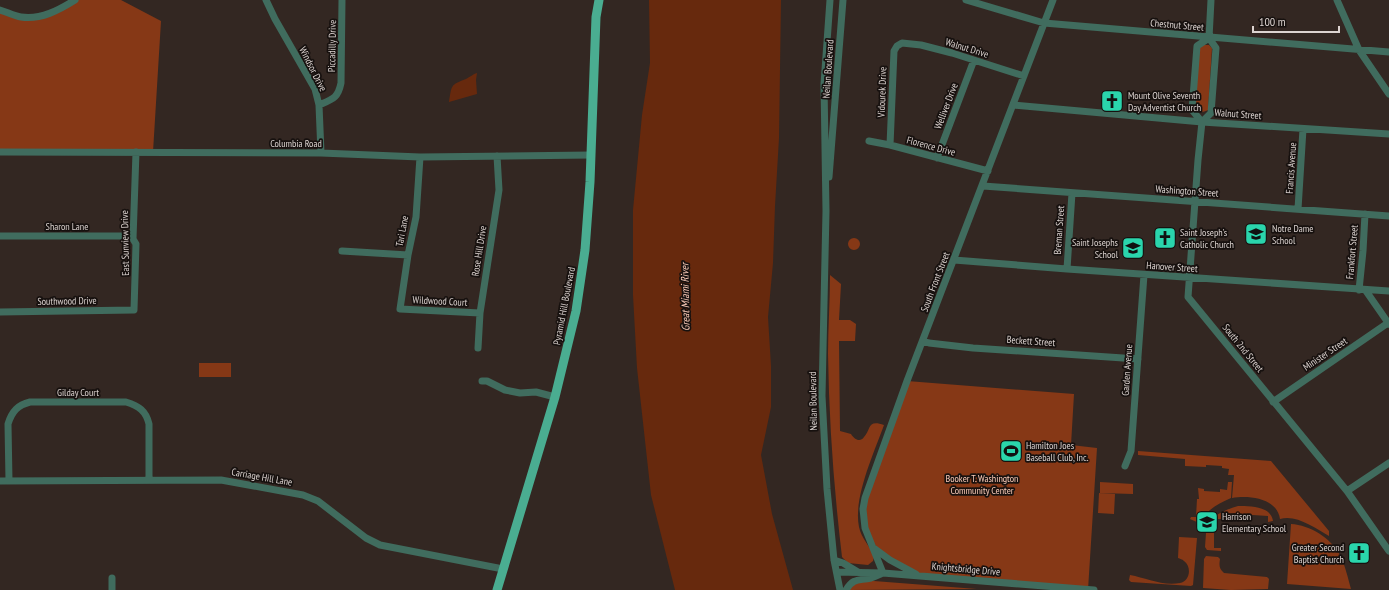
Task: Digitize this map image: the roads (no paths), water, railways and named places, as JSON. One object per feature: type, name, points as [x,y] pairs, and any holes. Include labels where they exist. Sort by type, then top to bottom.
[{"type":"main road","name":"Pyramid Hill Boulevard","points":[[593,0],[596,17]]},
{"type":"main road","name":"Pyramid Hill Boulevard","points":[[497,590],[555,397],[576,312],[588,215],[596,17],[599,0]]},
{"type":"street","points":[[0,10],[21,17],[34,17],[47,15],[75,0]]},
{"type":"street","name":"Windsor Drive","points":[[266,0],[275,19],[315,89],[319,105],[321,153]]},
{"type":"street","name":"Piccadilly Drive","points":[[319,105],[334,98],[339,92],[341,83],[342,0]]},
{"type":"street","name":"Neilan Boulevard","points":[[830,0],[824,84],[826,211],[822,396],[826,482],[834,560],[840,590]]},
{"type":"street","name":"Neilan Boulevard","points":[[826,211],[834,131],[843,0]]},
{"type":"street","name":"Chestnut Street","points":[[966,0],[1044,24],[1389,52]]},
{"type":"street","name":"South Front Street","points":[[883,573],[863,519],[865,498],[1053,0]]},
{"type":"street","name":"South 2nd Street","points":[[1212,0],[1209,38],[1216,48],[1215,64],[1211,113],[1202,122],[1188,296],[1346,491],[1389,551]]},
{"type":"street","points":[[1337,0],[1359,50],[1389,94]]},
{"type":"street","points":[[1202,122],[1192,110],[1194,77],[1197,46],[1209,38]]},
{"type":"street","name":"Walnut Drive","points":[[902,43],[952,53],[1024,76]]},
{"type":"street","name":"Vidourek Drive","points":[[890,145],[894,51],[897,46],[902,43]]},
{"type":"street","name":"Welliver Drive","points":[[937,158],[974,60]]},
{"type":"street","name":"Walnut Street","points":[[1013,105],[1202,122],[1389,134]]},
{"type":"street","name":"Francis Avenue","points":[[1298,209],[1303,129]]},
{"type":"street","name":"Florence Drive","points":[[869,141],[890,145],[988,171]]},
{"type":"street","name":"Columbia Road","points":[[0,152],[321,153],[420,157],[591,155]]},
{"type":"street","name":"East Sunview Drive","points":[[134,310],[136,244],[133,239],[136,152]]},
{"type":"street","name":"Rose Hill Drive","points":[[478,348],[480,313],[499,190],[497,156]]},
{"type":"street","name":"Tari Lane","points":[[400,309],[408,255],[416,217],[420,157]]},
{"type":"street","name":"Washington Street","points":[[983,186],[1389,216]]},
{"type":"street","name":"Breman Street","points":[[1067,269],[1072,193]]},
{"type":"street","name":"Frankfort Street","points":[[1362,290],[1365,214]]},
{"type":"street","name":"Sharon Lane","points":[[0,236],[127,236],[133,239]]},
{"type":"street","points":[[342,251],[408,255]]},
{"type":"street","name":"Hanover Street","points":[[954,260],[1389,292]]},
{"type":"street","name":"Garden Avenue","points":[[1125,466],[1131,451],[1144,275]]},
{"type":"street","points":[[1362,290],[1388,323]]},
{"type":"street","name":"Wildwood Court","points":[[400,309],[480,313]]},
{"type":"street","name":"Southwood Drive","points":[[0,312],[134,310]]},
{"type":"street","name":"Minister Street","points":[[1273,402],[1388,323]]},
{"type":"street","name":"Beckett Street","points":[[923,341],[973,348],[1138,359]]},
{"type":"street","points":[[482,381],[487,381],[505,390],[520,393],[536,392],[555,397]]},
{"type":"street","name":"Gilday Court","points":[[9,481],[8,424],[10,415],[21,404],[30,402],[126,402],[141,409],[147,415],[150,424],[150,480]]},
{"type":"street","points":[[1346,491],[1388,464]]},
{"type":"street","name":"Carriage Hill Lane","points":[[0,481],[221,480],[303,495],[318,501],[366,538],[380,544],[503,569]]},
{"type":"street","points":[[875,549],[890,560],[919,576]]},
{"type":"street","points":[[834,560],[843,563],[858,572]]},
{"type":"street","name":"Knightsbridge Drive","points":[[837,572],[883,573],[1094,590]]},
{"type":"street","points":[[846,590],[857,579],[871,578],[883,573]]},
{"type":"street","points":[[112,578],[112,590]]},
{"type":"water","name":"Great Miami River","points":[[649,0],[781,0],[779,138],[773,263],[768,317],[771,366],[771,407],[761,455],[772,514],[793,590],[675,590],[651,495],[637,368],[633,295],[633,210],[642,115],[650,63]]},
{"type":"water","points":[[477,73],[477,94],[449,102],[451,89],[454,84]]},
{"type":"place","name":"Mount Olive Seventh Day Adventist Church","points":[[1112,101]]},
{"type":"place","name":"Notre Dame School","points":[[1256,234]]},
{"type":"place","name":"Saint Joseph’s Catholic Church","points":[[1165,238]]},
{"type":"place","name":"Saint Josephs School","points":[[1133,248]]},
{"type":"place","name":"Hamilton Joes Baseball Club, Inc.","points":[[1011,451]]},
{"type":"place","name":"Harrison Elementary School","points":[[1207,522]]},
{"type":"place","name":"Greater Second Baptist Church","points":[[1359,553]]},
{"type":"park label","name":"Booker T. Washington Community Center","points":[[982,484]]}]
